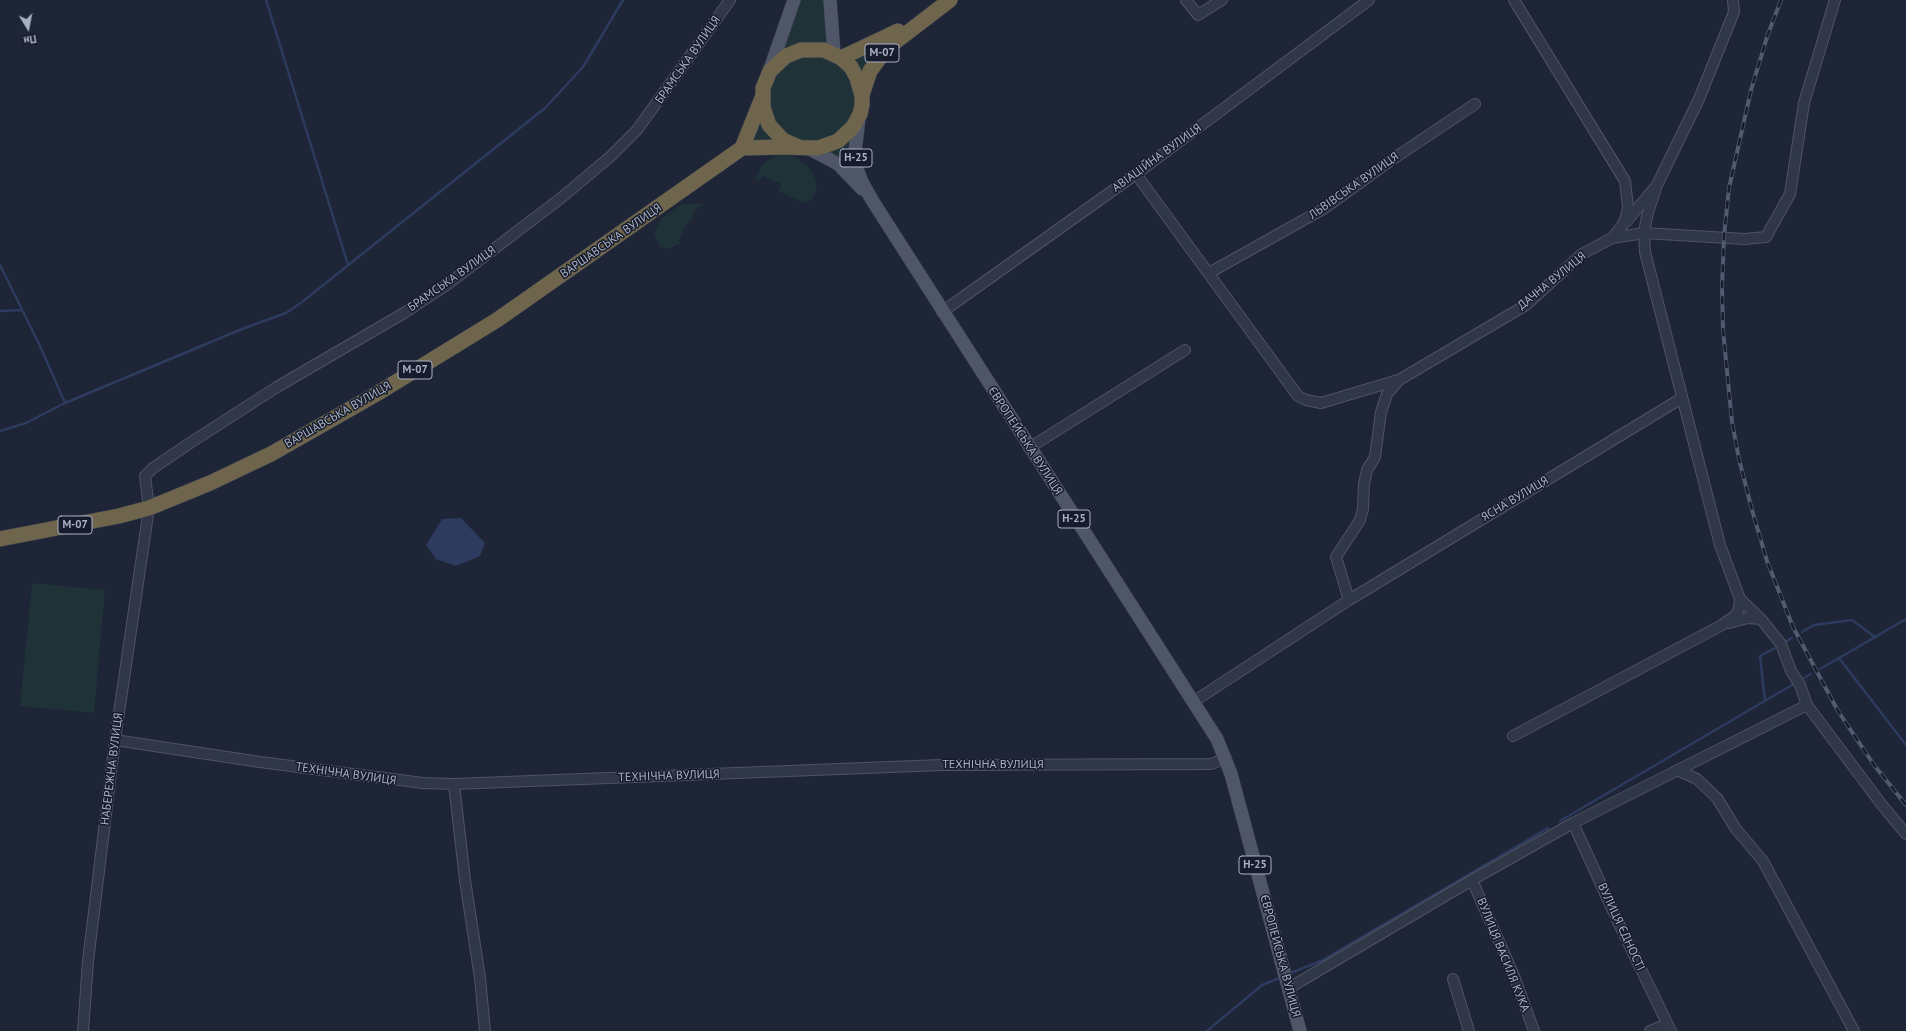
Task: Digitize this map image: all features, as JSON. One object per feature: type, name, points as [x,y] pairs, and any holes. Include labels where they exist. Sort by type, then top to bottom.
[{"type":"highway","name":"М-07","points":[[742,148],[824,147],[838,141],[853,128],[860,114],[862,96],[866,81],[877,60],[886,49],[950,0]]},
{"type":"highway","name":"М-07","points":[[838,56],[919,23]]},
{"type":"highway","points":[[742,148],[762,98],[766,79],[773,67],[780,60],[801,50],[824,50],[838,56],[851,67],[858,78],[862,96]]},
{"type":"highway","name":"Н-25","points":[[762,98],[763,107],[769,125],[783,140],[804,148]]},
{"type":"highway","name":"ВАРШАВСЬКА ВУЛИЦЯ","points":[[0,540],[119,516],[149,508],[210,483],[271,454],[378,393],[497,320],[742,148]]},
{"type":"main road","points":[[766,79],[794,0]]},
{"type":"main road","points":[[830,0],[838,56]]},
{"type":"main road","name":"ЄВРОПЕЙСЬКА ВУЛИЦЯ","points":[[860,114],[855,146],[856,166],[862,182],[872,200],[1029,448],[1217,739],[1226,758],[1300,1031]]},
{"type":"main road","name":"ЄВРОПЕЙСЬКА ВУЛИЦЯ","points":[[804,148],[838,164],[872,200]]},
{"type":"street","name":"БРАМСЬКА ВУЛИЦЯ","points":[[149,508],[145,476],[153,468],[277,387],[404,313],[448,284],[496,250],[612,156],[637,130],[659,102],[730,0]]},
{"type":"street","points":[[1186,0],[1198,15],[1222,0]]},
{"type":"street","name":"АВІАЦІЙНА ВУЛИЦЯ","points":[[942,312],[1136,174],[1369,0]]},
{"type":"street","name":"ДАЧНА ВУЛИЦЯ","points":[[1349,600],[1336,557],[1360,520],[1363,509],[1364,484],[1367,470],[1375,457],[1381,412],[1387,394],[1399,380],[1526,305],[1582,254],[1612,238],[1622,226],[1628,207],[1625,181],[1514,0]]},
{"type":"street","points":[[1734,0],[1734,12],[1699,99],[1657,185],[1647,216],[1644,233],[1645,252],[1720,545],[1740,599],[1761,619],[1781,644],[1789,668],[1800,685],[1806,705],[1906,834]]},
{"type":"street","points":[[1612,238],[1644,233],[1745,239],[1766,237],[1790,194],[1804,103],[1835,0]]},
{"type":"street","name":"ЛЬВІВСЬКА ВУЛИЦЯ","points":[[1209,273],[1325,208],[1393,159],[1475,104]]},
{"type":"street","points":[[1136,174],[1298,396],[1306,400],[1321,403],[1399,380]]},
{"type":"street","points":[[1622,226],[1657,185]]},
{"type":"street","points":[[1029,448],[1185,350]]},
{"type":"street","name":"ЯСНА ВУЛИЦЯ","points":[[1349,600],[1682,398]]},
{"type":"street","name":"НАБЕРЕЖНА ВУЛИЦЯ","points":[[83,1031],[88,961],[115,740],[149,508]]},
{"type":"street","points":[[1513,736],[1722,625],[1738,613],[1740,599]]},
{"type":"street","points":[[1193,702],[1349,600]]},
{"type":"street","points":[[1722,625],[1748,618],[1761,619]]},
{"type":"street","points":[[1287,981],[1573,823],[1806,705]]},
{"type":"street","name":"ТЕХНІЧНА ВУЛИЦЯ","points":[[115,740],[423,784],[942,765],[1211,764],[1226,758]]},
{"type":"street","points":[[1677,770],[1697,779],[1717,798],[1736,829],[1763,861],[1854,1031]]},
{"type":"street","points":[[454,784],[465,880],[480,978],[485,1031]]},
{"type":"street","name":"ВУЛИЦЯ ЄДНОСТІ","points":[[1573,823],[1669,1027]]},
{"type":"street","name":"ВУЛИЦЯ ВАСИЛЯ КУКА","points":[[1472,880],[1514,976],[1534,1031]]},
{"type":"street","points":[[1453,979],[1469,1031]]},
{"type":"street","points":[[1650,1031],[1669,1027]]},
{"type":"shaded area","points":[[794,0],[830,0],[834,53],[894,33],[870,71],[856,166],[847,172],[808,148],[742,148]]},
{"type":"shaded area","points":[[779,155],[788,155],[797,158],[807,165],[815,178],[817,189],[812,199],[804,203],[778,191],[781,184],[763,176],[759,181],[755,178],[762,165],[768,160]]},
{"type":"shaded area","points":[[704,203],[693,213],[693,217],[688,222],[678,241],[681,243],[669,249],[659,246],[654,233],[661,219],[680,205]]},
{"type":"shaded area","points":[[32,583],[105,590],[94,713],[20,706]]},
{"type":"water","points":[[461,518],[485,543],[480,556],[456,566],[436,559],[426,545],[442,519]]},
{"type":"waterway","points":[[266,0],[348,265]]},
{"type":"waterway","points":[[0,431],[26,423],[65,403],[242,329],[286,313],[302,302],[545,108],[583,67],[623,0]]},
{"type":"waterway","points":[[0,265],[40,346],[65,403]]},
{"type":"waterway","points":[[0,311],[22,310]]},
{"type":"waterway","points":[[1820,669],[1906,619]]},
{"type":"waterway","points":[[1802,632],[1814,625],[1852,620],[1875,637]]},
{"type":"waterway","points":[[1787,641],[1792,638]]},
{"type":"waterway","points":[[1765,701],[1760,656],[1775,648]]},
{"type":"waterway","points":[[1839,658],[1906,745]]},
{"type":"waterway","points":[[1804,678],[1811,674]]},
{"type":"waterway","points":[[1560,821],[1792,685]]},
{"type":"waterway","points":[[1288,974],[1321,961],[1548,828]]},
{"type":"waterway","points":[[1207,1031],[1262,985],[1282,977]]},
{"type":"railway","points":[[1781,0],[1768,34],[1751,90],[1729,188],[1724,236],[1722,287],[1723,330],[1732,422],[1739,459],[1767,561],[1793,627],[1838,711],[1874,765],[1906,805]]}]
